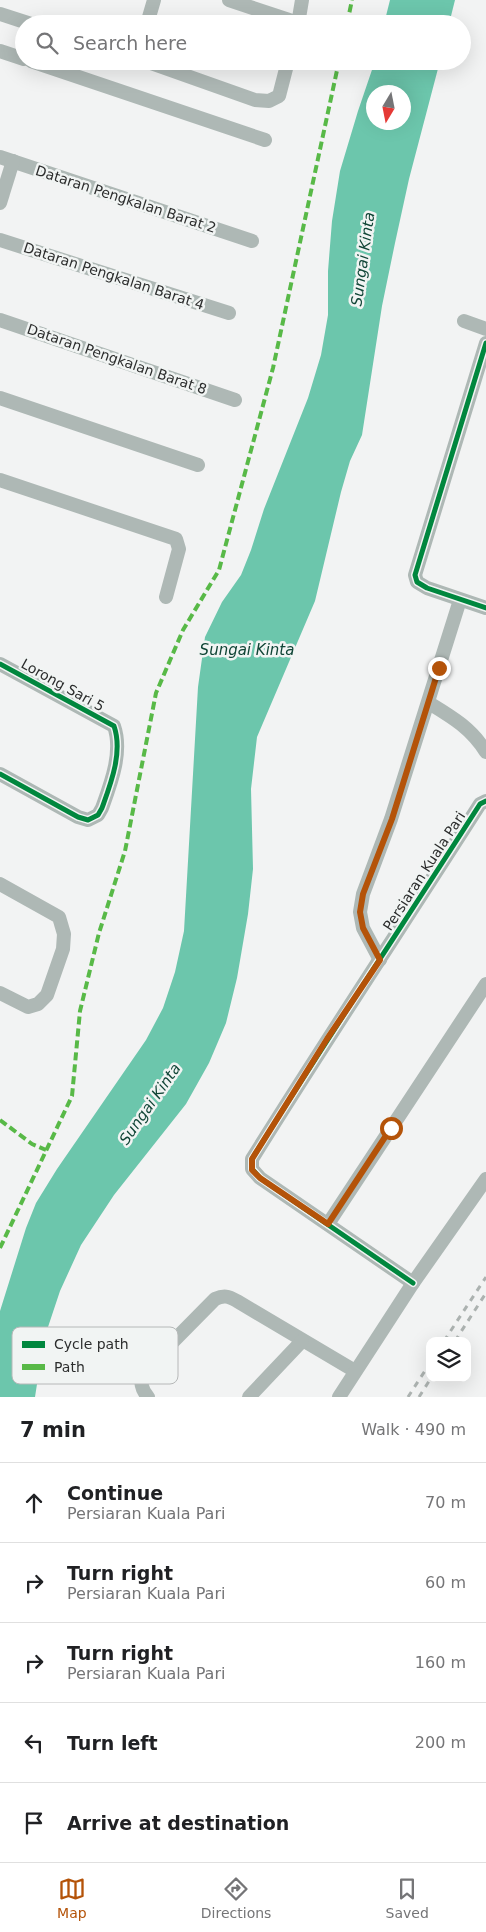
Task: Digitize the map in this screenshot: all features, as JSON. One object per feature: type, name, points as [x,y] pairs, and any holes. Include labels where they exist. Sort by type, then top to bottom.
[{"type":"street","points":[[150,15],[154,0]]},
{"type":"street","points":[[229,0],[274,15]]},
{"type":"street","points":[[299,15],[302,0]]},
{"type":"street","points":[[0,14],[15,19]]},
{"type":"street","points":[[0,51],[15,56]]},
{"type":"street","points":[[58,70],[265,140]]},
{"type":"street","points":[[170,70],[255,100],[269,101],[279,96],[286,70]]},
{"type":"street","points":[[0,203],[6,159]]},
{"type":"street","name":"Dataran Pengkalan Barat 2","points":[[6,159],[252,241]]},
{"type":"street","name":"Dataran Pengkalan Barat 4","points":[[0,240],[229,313]]},
{"type":"street","name":"Dataran Pengkalan Barat 8","points":[[0,320],[235,400]]},
{"type":"street","points":[[464,321],[486,329]]},
{"type":"street","points":[[486,343],[415,575],[417,582],[427,588],[486,608]]},
{"type":"street","points":[[0,398],[198,464]]},
{"type":"street","points":[[0,480],[176,539],[179,549],[166,597]]},
{"type":"street","points":[[380,960],[363,928],[360,912],[363,894],[392,819],[460,600]]},
{"type":"street","name":"Lorong Sari 5","points":[[0,664],[114,726],[118,738],[110,786],[98,815],[88,820],[78,817],[0,774]]},
{"type":"street","points":[[429,703],[460,722],[477,738],[486,752]]},
{"type":"street","name":"Persiaran Kuala Pari","points":[[413,1283],[260,1178],[252,1170],[252,1159],[327,1039],[480,804],[486,801]]},
{"type":"street","points":[[0,884],[58,917],[64,934],[63,949],[47,995],[38,1004],[28,1007],[0,993]]},
{"type":"street","points":[[328,1224],[486,984]]},
{"type":"street","points":[[339,1397],[354,1371],[413,1283],[486,1179]]},
{"type":"street","points":[[178,1337],[215,1299],[221,1296],[228,1296],[354,1371]]},
{"type":"street","points":[[249,1397],[302,1341]]},
{"type":"street","points":[[141,1384],[148,1397]]},
{"type":"water","points":[[390,0],[455,0],[451,15],[386,15]]},
{"type":"water","name":"Sungai Kinta","points":[[372,70],[438,70],[409,179],[395,243],[382,306],[362,435],[350,461],[341,492],[315,601],[257,737],[251,789],[253,869],[248,914],[237,978],[226,1023],[209,1063],[186,1104],[114,1195],[81,1245],[60,1291],[48,1327],[12,1327],[12,1384],[37,1384],[35,1397],[0,1397],[0,1311],[26,1228],[36,1203],[57,1169],[146,1040],[163,1008],[175,972],[184,931],[198,687],[205,637],[222,602],[241,575],[264,509],[308,398],[321,355],[328,315],[328,271],[332,221],[340,171],[366,87],[366,130],[411,130],[411,85],[367,85]]},
{"type":"railway","points":[[447,1337],[486,1277]]},
{"type":"railway","points":[[458,1337],[486,1293]]},
{"type":"railway","points":[[408,1397],[426,1369]]},
{"type":"railway","points":[[419,1397],[428,1382]]},
{"type":"marked path","points":[[349,15],[352,0]]},
{"type":"marked path","points":[[0,1248],[72,1096],[80,1011],[99,933],[125,851],[156,693],[183,630],[219,570],[273,368],[337,70]]},
{"type":"marked path","points":[[0,1120],[32,1144],[46,1150]]},
{"type":"cycle path","points":[[486,343],[415,575],[417,582],[427,588],[486,608]]},
{"type":"cycle path","points":[[0,664],[114,726],[117,746],[115,767],[102,808],[98,815],[88,820],[78,817],[0,774]]},
{"type":"cycle path","points":[[413,1283],[260,1178],[252,1169],[252,1159],[480,804],[486,801]]},
{"type":"route","points":[[391,1128],[328,1224],[260,1178],[252,1170],[252,1159],[327,1039],[380,960],[363,928],[360,912],[363,894],[392,819],[439,668]]}]
